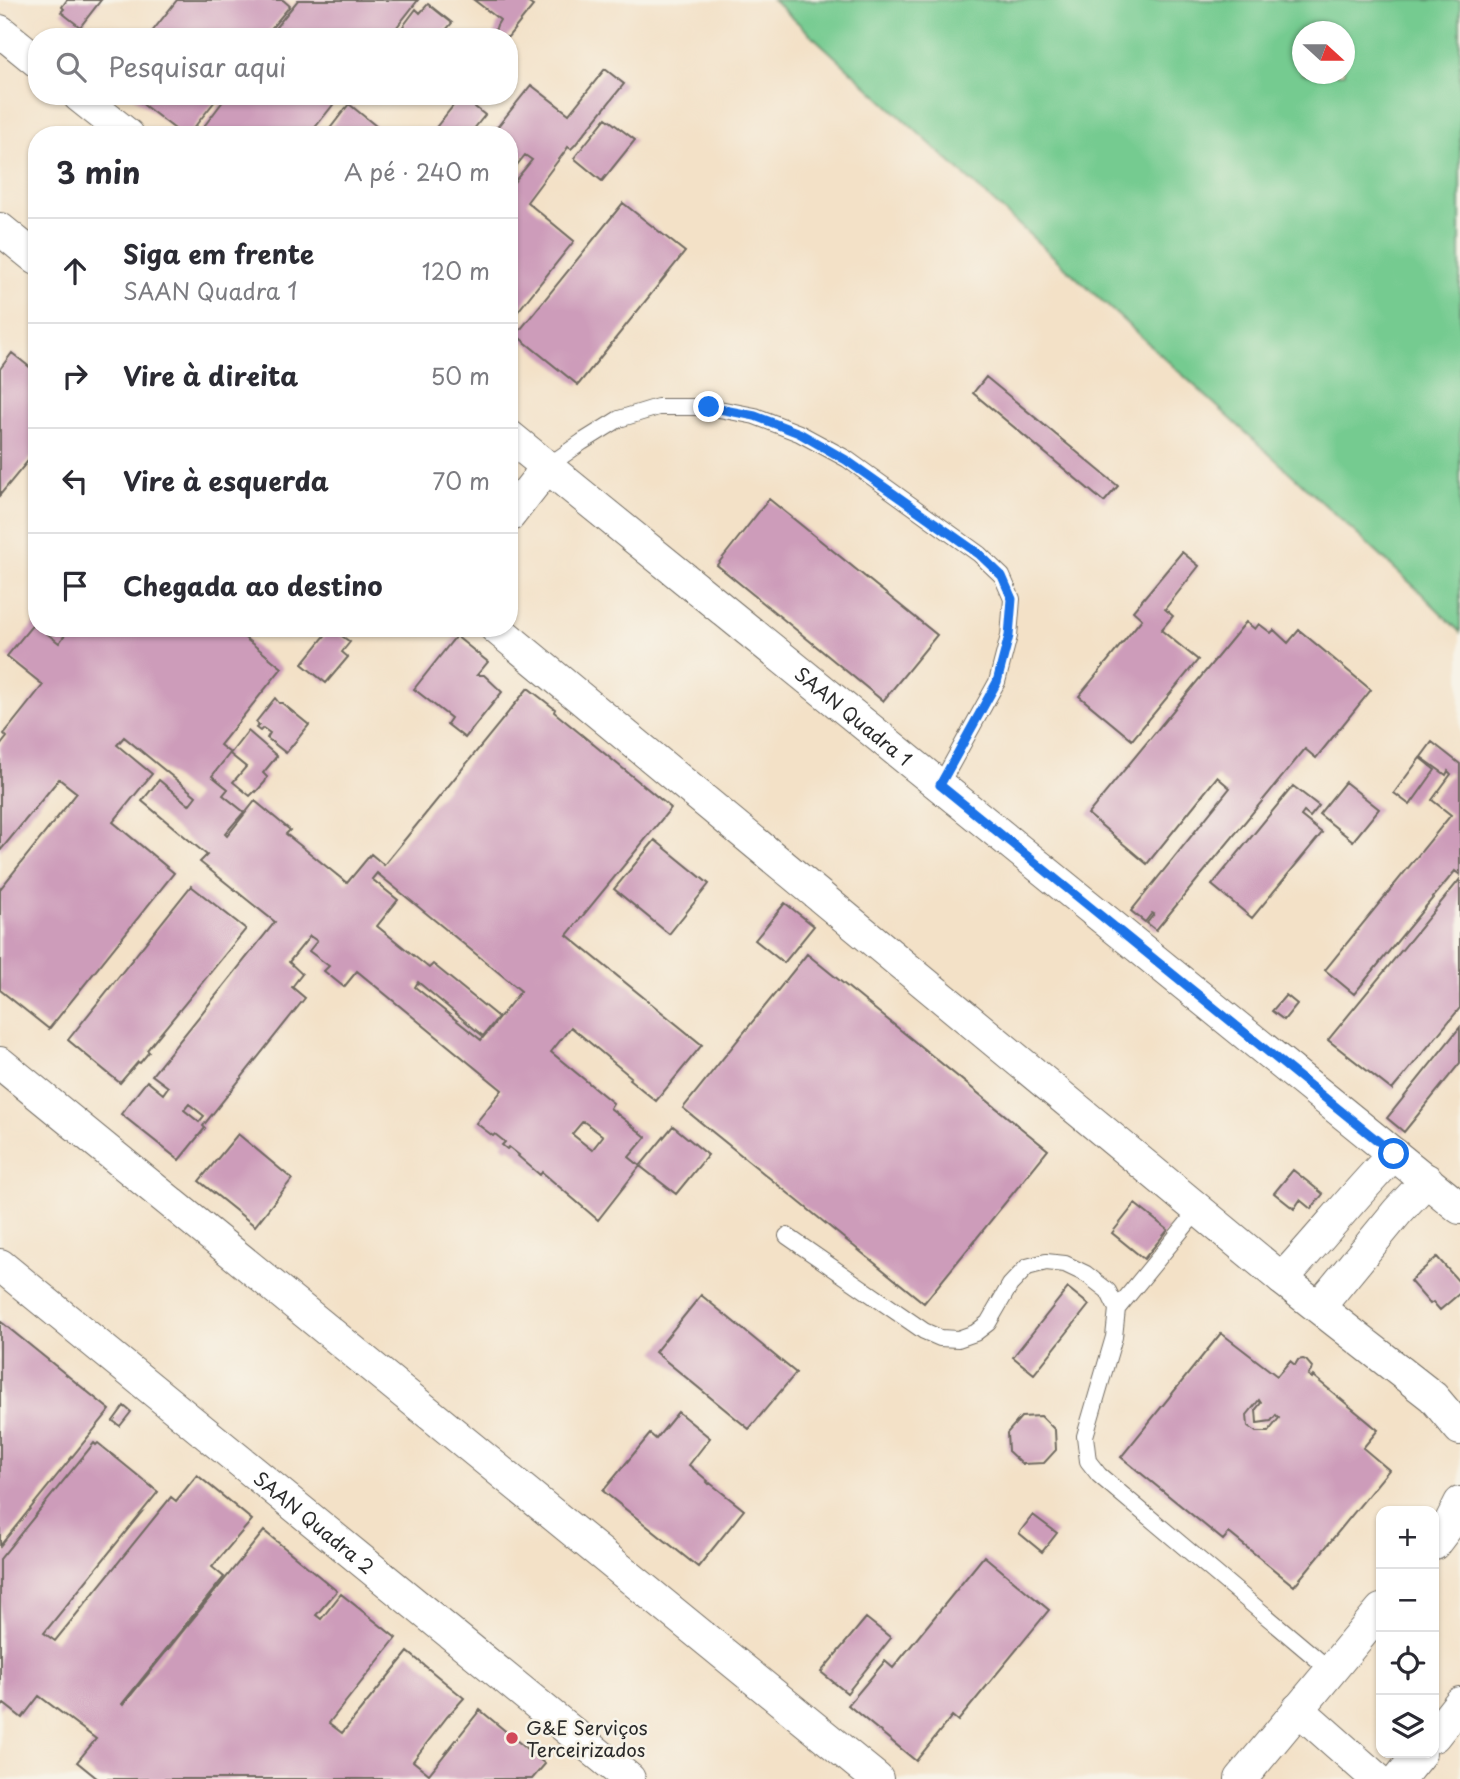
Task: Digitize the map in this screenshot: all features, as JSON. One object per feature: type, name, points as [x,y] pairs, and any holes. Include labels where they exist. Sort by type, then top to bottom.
[{"type":"street","points":[[0,31],[28,54]]},
{"type":"street","points":[[90,105],[117,126]]},
{"type":"street","points":[[0,229],[28,252]]},
{"type":"street","name":"SAAN Quadra 1","points":[[518,444],[1460,1208]]},
{"type":"street","points":[[518,504],[548,466]]},
{"type":"street","points":[[507,637],[1282,1279],[1433,1397],[1460,1429]]},
{"type":"street","points":[[0,1063],[873,1778]]},
{"type":"street","points":[[1282,1279],[1394,1154]]},
{"type":"street","points":[[1319,1307],[1427,1180]]},
{"type":"street","name":"SAAN Quadra 2","points":[[0,1265],[629,1779]]},
{"type":"street","points":[[1439,1537],[1460,1503]]},
{"type":"street","points":[[1241,1779],[1376,1616]]},
{"type":"street","points":[[1439,1730],[1460,1703]]},
{"type":"street","points":[[1298,1709],[1377,1779]]},
{"type":"street","points":[[1399,1779],[1416,1758]]},
{"type":"lane","points":[[548,466],[619,419],[658,407],[709,407],[755,416],[799,433],[846,460],[979,554],[1002,576],[1012,599],[1009,636],[997,682],[940,785]]},
{"type":"lane","points":[[1117,1309],[1198,1210]]},
{"type":"lane","points":[[787,1236],[925,1331],[940,1338],[958,1339],[975,1333],[988,1323],[1010,1285],[1027,1267],[1046,1262],[1065,1264],[1086,1274],[1108,1291],[1117,1309],[1114,1337],[1084,1436],[1088,1461],[1099,1475],[1330,1670]]},
{"type":"green space","points":[[773,0],[1460,0],[1460,632],[1418,590]]},
{"type":"building","points":[[67,0],[101,0],[80,27],[61,12]]},
{"type":"building","points":[[177,0],[283,0],[290,6],[272,28],[155,28]]},
{"type":"building","points":[[298,0],[418,0],[396,28],[275,28]]},
{"type":"building","points":[[474,0],[524,0],[533,6],[515,28],[496,28],[500,20]]},
{"type":"building","points":[[428,4],[452,23],[448,28],[402,28],[416,9],[420,13]]},
{"type":"building","points":[[605,69],[624,84],[575,145],[571,149],[568,147],[527,202],[574,241],[518,311],[518,177],[532,160],[525,155],[518,164],[518,126],[498,126],[515,105],[518,105],[531,85],[569,114]]},
{"type":"building","points":[[144,105],[212,105],[195,126],[171,126]]},
{"type":"building","points":[[220,105],[333,105],[316,126],[204,126]]},
{"type":"building","points":[[350,105],[376,126],[332,126]]},
{"type":"building","points":[[454,105],[472,105],[485,115],[476,126],[437,126]]},
{"type":"building","points":[[606,118],[635,140],[602,181],[574,158]]},
{"type":"building","points":[[623,203],[685,252],[578,385],[518,337],[518,333]]},
{"type":"building","points":[[12,353],[28,366],[28,461],[0,495],[0,369]]},
{"type":"building","points":[[986,377],[1118,486],[1104,502],[973,393]]},
{"type":"building","points":[[769,499],[937,635],[883,701],[717,565]]},
{"type":"building","points":[[1182,552],[1199,566],[1165,609],[1173,616],[1161,630],[1198,660],[1132,740],[1079,696],[1142,619],[1133,611]]},
{"type":"building","points":[[1246,622],[1255,629],[1259,624],[1271,633],[1274,630],[1288,643],[1299,630],[1371,690],[1316,758],[1305,749],[1156,930],[1147,923],[1154,914],[1145,922],[1131,911],[1230,788],[1217,777],[1147,864],[1088,814]]},
{"type":"building","points":[[28,630],[28,637],[51,637],[59,643],[63,637],[246,637],[282,668],[220,745],[230,753],[212,776],[228,789],[223,795],[244,812],[225,834],[227,836],[255,801],[290,830],[286,834],[347,883],[371,854],[384,865],[528,688],[671,808],[567,935],[702,1045],[656,1101],[571,1027],[551,1052],[613,1103],[610,1108],[646,1137],[629,1157],[640,1166],[598,1220],[542,1172],[540,1175],[509,1147],[507,1149],[502,1145],[505,1142],[495,1134],[493,1136],[476,1123],[502,1090],[357,971],[344,987],[324,971],[329,966],[309,951],[317,941],[310,936],[289,962],[302,974],[292,987],[305,998],[179,1160],[121,1114],[147,1081],[163,1094],[168,1087],[152,1075],[275,922],[200,862],[207,855],[142,801],[159,780],[189,805],[196,796],[124,737],[117,745],[152,774],[113,822],[174,873],[49,1029],[0,990],[0,889],[77,793],[59,779],[0,851],[0,746],[7,737],[4,734],[43,685],[7,656]],"holes":[[[377,873],[521,991],[481,1040],[415,987],[418,982],[483,1036],[498,1017],[433,964],[429,968],[377,926],[398,900],[372,879]],[[189,1104],[204,1116],[199,1122],[184,1110]],[[583,1121],[603,1136],[592,1150],[572,1134]]]},
{"type":"building","points":[[324,637],[343,637],[350,642],[342,652],[348,657],[326,683],[302,664]]},
{"type":"building","points":[[457,637],[488,662],[477,675],[484,675],[502,692],[465,738],[447,724],[451,718],[414,689]]},
{"type":"building","points":[[275,698],[309,725],[286,753],[267,738],[270,733],[263,728],[260,731],[256,728],[259,725],[256,722]]},
{"type":"building","points":[[248,731],[277,756],[263,773],[267,777],[265,782],[250,796],[233,782],[246,767],[230,754]]},
{"type":"building","points":[[1432,742],[1460,764],[1460,875],[1455,871],[1354,994],[1325,970],[1451,815],[1432,800],[1451,774],[1448,771],[1446,775],[1421,757]]},
{"type":"building","points":[[1420,758],[1435,770],[1410,805],[1394,793]]},
{"type":"building","points":[[1345,782],[1379,809],[1353,841],[1319,814]]},
{"type":"building","points":[[1293,786],[1319,806],[1310,817],[1304,812],[1301,816],[1322,833],[1252,918],[1212,885]]},
{"type":"building","points":[[655,840],[709,884],[669,934],[614,889]]},
{"type":"building","points":[[1460,879],[1460,1008],[1392,1090],[1328,1040]]},
{"type":"building","points":[[191,886],[246,929],[147,1050],[149,1052],[140,1063],[138,1062],[120,1083],[68,1040]]},
{"type":"building","points":[[785,903],[814,926],[784,963],[755,940]]},
{"type":"building","points":[[807,954],[1048,1150],[924,1303],[683,1108]]},
{"type":"building","points":[[1286,995],[1297,1004],[1284,1020],[1272,1011]]},
{"type":"building","points":[[1460,1027],[1460,1063],[1404,1132],[1387,1118]]},
{"type":"building","points":[[673,1126],[708,1155],[676,1194],[640,1166]]},
{"type":"building","points":[[238,1134],[292,1179],[255,1226],[199,1181]]},
{"type":"building","points":[[1293,1170],[1323,1194],[1311,1209],[1300,1200],[1294,1209],[1274,1193]]},
{"type":"building","points":[[1135,1204],[1168,1230],[1144,1259],[1112,1233]]},
{"type":"building","points":[[1437,1257],[1460,1283],[1460,1293],[1440,1310],[1433,1302],[1430,1304],[1410,1281]]},
{"type":"building","points":[[1068,1288],[1089,1305],[1034,1374],[1013,1357]]},
{"type":"building","points":[[701,1295],[796,1373],[749,1429],[655,1352]]},
{"type":"building","points":[[0,1321],[110,1410],[0,1546]]},
{"type":"building","points":[[1221,1333],[1277,1376],[1290,1361],[1295,1365],[1298,1360],[1306,1360],[1312,1367],[1308,1375],[1312,1378],[1313,1376],[1378,1430],[1363,1448],[1389,1470],[1294,1586],[1229,1533],[1223,1540],[1121,1457]],"holes":[[[1259,1400],[1261,1403],[1256,1409],[1257,1423],[1271,1421],[1276,1415],[1279,1418],[1268,1432],[1256,1432],[1248,1426],[1247,1415]]]},
{"type":"building","points":[[124,1406],[131,1412],[120,1426],[113,1421]]},
{"type":"building","points":[[678,1412],[710,1438],[689,1465],[744,1510],[698,1567],[603,1491],[650,1434],[656,1439]]},
{"type":"building","points":[[1041,1416],[1055,1430],[1056,1450],[1044,1463],[1022,1464],[1008,1451],[1007,1433],[1021,1417]]},
{"type":"building","points":[[94,1443],[98,1443],[158,1492],[44,1633],[55,1641],[171,1497],[176,1501],[197,1475],[252,1520],[212,1567],[224,1577],[123,1705],[264,1531],[337,1591],[316,1615],[321,1619],[341,1594],[396,1638],[329,1723],[342,1733],[408,1652],[464,1698],[413,1761],[429,1774],[480,1710],[545,1764],[532,1779],[98,1779],[77,1762],[96,1739],[39,1696],[22,1718],[4,1704],[0,1709],[0,1559]]},
{"type":"building","points":[[1033,1515],[1057,1533],[1042,1552],[1019,1533]]},
{"type":"building","points":[[984,1556],[1049,1610],[958,1721],[952,1716],[916,1761],[848,1705],[885,1661],[893,1668]]},
{"type":"building","points":[[866,1618],[891,1638],[847,1693],[821,1672]]},
{"type":"place","name":"G&E Serviços Terceirizados","points":[[512,1738]]},
{"type":"route","points":[[709,407],[755,416],[799,433],[846,460],[979,554],[1002,576],[1012,599],[1009,636],[997,682],[940,785],[1394,1154]]}]
